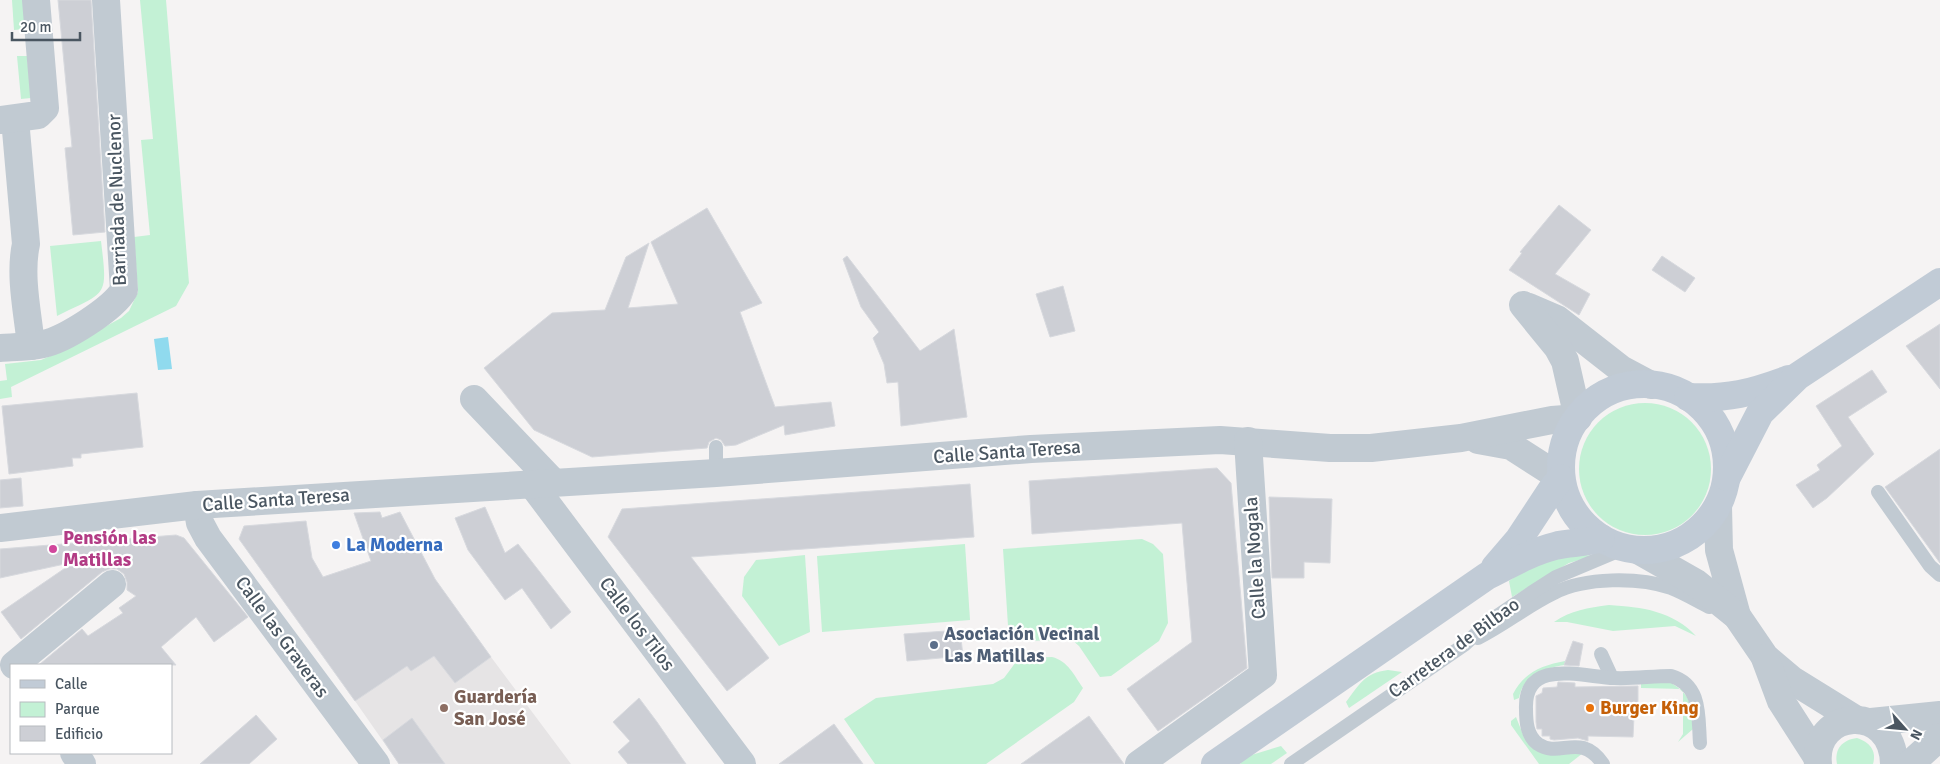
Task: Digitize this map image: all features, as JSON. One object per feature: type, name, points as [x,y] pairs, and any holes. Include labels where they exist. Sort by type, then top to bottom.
[{"type":"main road","points":[[1487,576],[1533,554],[1556,546],[1589,542],[1654,550],[1684,540],[1709,519],[1718,506],[1726,478],[1760,413],[1798,376],[1940,282]]},
{"type":"main road","points":[[1688,397],[1716,398],[1749,394],[1798,376]]},
{"type":"main road","points":[[1621,545],[1581,521],[1574,511],[1561,478],[1564,450],[1569,433],[1578,418],[1588,407],[1610,392],[1638,384],[1664,387],[1688,397],[1708,415],[1722,438],[1727,464],[1726,478]]},
{"type":"main road","points":[[1487,576],[1519,539],[1561,478]]},
{"type":"main road","name":"Carretera de Bilbao","points":[[1215,764],[1487,576]]},
{"type":"street","points":[[31,346],[24,272],[26,244],[7,119],[38,115],[45,108],[36,0]]},
{"type":"street","name":"Barriada de Nuclenor","points":[[0,348],[45,344],[83,324],[116,302],[124,290],[106,0]]},
{"type":"street","points":[[1578,418],[1565,361],[1558,348],[1523,305],[1557,319],[1621,370],[1651,385]]},
{"type":"street","points":[[474,399],[542,483]]},
{"type":"street","name":"Calle Santa Teresa","points":[[0,528],[197,505],[542,483],[716,460],[1220,440],[1330,448],[1371,448],[1462,438],[1552,420],[1578,418]]},
{"type":"street","name":"Calle Santa Teresa","points":[[1462,438],[1511,446],[1561,478]]},
{"type":"street","name":"Calle la Nogala","points":[[1139,764],[1263,675],[1248,441]]},
{"type":"street","name":"Calle los Tilos","points":[[542,483],[742,764]]},
{"type":"street","name":"Calle las Graveras","points":[[197,505],[200,523],[208,538],[288,662],[376,764]]},
{"type":"street","points":[[1718,506],[1718,550],[1740,622]]},
{"type":"street","points":[[1621,545],[1696,583],[1740,622],[1765,657],[1792,680],[1863,721],[1882,729],[1894,751],[1894,764]]},
{"type":"street","points":[[14,664],[112,584]]},
{"type":"street","points":[[0,650],[10,664]]},
{"type":"street","points":[[1765,657],[1781,701],[1818,760]]},
{"type":"street","points":[[1818,760],[1825,735],[1833,727],[1863,721],[1940,715]]},
{"type":"street","points":[[1910,764],[1940,737]]},
{"type":"lane","points":[[1878,492],[1930,566],[1940,575]]},
{"type":"lane","name":"Carretera de Bilbao","points":[[1291,764],[1464,645],[1491,620],[1531,593],[1556,577],[1621,545]]},
{"type":"lane","points":[[1464,645],[1498,628],[1556,592],[1577,585],[1603,580],[1628,581],[1670,588],[1740,622]]},
{"type":"lane","points":[[1601,654],[1612,678]]},
{"type":"lane","points":[[1603,764],[1594,751],[1586,748],[1544,747],[1530,734],[1526,705],[1527,696],[1536,682],[1551,674],[1561,672],[1612,678],[1662,676],[1681,679],[1689,685],[1693,692],[1700,743]]},
{"type":"shaded area","name":"Guardería San José","points":[[429,649],[455,683],[491,657],[571,764],[399,764],[355,701]]},
{"type":"green space","points":[[12,0],[23,0],[26,29],[14,30]]},
{"type":"green space","points":[[140,0],[166,0],[189,283],[176,306],[11,387],[12,397],[0,399],[0,381],[7,380],[5,364],[41,360],[57,353],[121,318],[129,311],[138,292],[134,237],[150,235],[141,140],[153,139]]},
{"type":"green space","points":[[17,56],[27,56],[31,98],[21,99]]},
{"type":"green space","points":[[101,241],[104,274],[100,291],[95,297],[57,316],[50,246]]},
{"type":"green space","points":[[1645,403],[1670,408],[1691,423],[1706,444],[1711,469],[1706,494],[1691,515],[1670,530],[1645,535],[1620,530],[1599,515],[1584,494],[1579,469],[1584,444],[1599,423],[1620,408]]},
{"type":"green space","points":[[1142,539],[1153,544],[1163,554],[1168,623],[1159,641],[1111,676],[1100,677],[1079,646],[1072,640],[1009,641],[1003,549]]},
{"type":"green space","points":[[965,544],[970,620],[822,632],[817,556]]},
{"type":"green space","points":[[1579,554],[1593,556],[1569,563],[1512,597],[1509,581],[1518,575],[1542,563]]},
{"type":"green space","points":[[805,555],[810,632],[779,646],[742,596],[744,577],[756,560]]},
{"type":"green space","points":[[1609,605],[1633,607],[1656,612],[1677,621],[1696,636],[1675,626],[1613,631],[1567,622],[1554,622],[1573,612]]},
{"type":"green space","points":[[1052,657],[1066,665],[1083,688],[1074,702],[986,764],[875,764],[844,719],[876,698],[993,684],[1004,678],[1019,658]]},
{"type":"green space","points":[[1565,661],[1571,664],[1546,669],[1531,677],[1521,689],[1519,698],[1514,700],[1513,694],[1517,686],[1528,675],[1542,667]]},
{"type":"green space","points":[[1380,671],[1402,672],[1349,708],[1346,702],[1363,680]]},
{"type":"green space","points":[[1666,680],[1680,689],[1641,688],[1641,683]]},
{"type":"green space","points":[[1683,692],[1690,705],[1693,729],[1678,742],[1683,734]]},
{"type":"green space","points":[[1516,717],[1524,737],[1530,745],[1583,753],[1569,764],[1539,764],[1511,725],[1511,721]]},
{"type":"green space","points":[[1857,738],[1871,747],[1874,755],[1873,764],[1837,764],[1836,759],[1840,746],[1847,741]]},
{"type":"green space","points":[[1281,746],[1287,753],[1271,764],[1240,764],[1245,757]]},
{"type":"water","points":[[168,337],[172,369],[158,370],[154,339]]},
{"type":"building","points":[[58,0],[91,0],[105,232],[73,235],[65,148],[72,147]]},
{"type":"building","points":[[1559,205],[1591,230],[1555,274],[1590,294],[1579,315],[1509,270],[1522,253],[1520,252]]},
{"type":"building","points":[[707,208],[762,303],[740,312],[775,407],[831,402],[835,426],[785,435],[784,425],[736,445],[725,446],[721,440],[716,438],[709,442],[707,448],[592,457],[534,430],[484,368],[552,313],[605,310],[626,257],[649,243],[628,308],[678,304],[651,242]]},
{"type":"building","points":[[847,256],[920,351],[954,329],[967,417],[901,426],[898,382],[887,383],[884,364],[873,338],[879,332],[861,307],[843,259]]},
{"type":"building","points":[[1662,256],[1695,278],[1685,292],[1652,270]]},
{"type":"building","points":[[1063,286],[1075,331],[1050,337],[1036,294]]},
{"type":"building","points":[[1940,324],[1940,389],[1906,346]]},
{"type":"building","points":[[1872,370],[1887,392],[1848,417],[1874,454],[1827,498],[1813,508],[1796,485],[1820,470],[1817,465],[1842,446],[1816,406]]},
{"type":"building","points":[[137,393],[143,447],[81,454],[81,458],[72,458],[73,466],[9,474],[2,406]]},
{"type":"building","points":[[1940,449],[1940,563],[1885,487]]},
{"type":"building","points":[[1217,468],[1231,483],[1247,668],[1158,731],[1127,689],[1192,642],[1182,523],[1032,534],[1029,481]]},
{"type":"building","points":[[21,478],[23,506],[0,508],[0,480]]},
{"type":"building","points":[[970,484],[974,537],[691,557],[769,658],[727,691],[608,537],[622,509]]},
{"type":"building","points":[[1269,497],[1332,499],[1330,563],[1304,562],[1304,578],[1272,578]]},
{"type":"building","points":[[485,507],[505,553],[518,544],[571,612],[551,629],[522,588],[505,600],[468,550],[455,518]]},
{"type":"building","points":[[380,512],[382,518],[400,512],[435,579],[491,657],[455,683],[434,656],[411,671],[407,666],[355,701],[239,539],[244,526],[306,521],[312,558],[323,577],[371,561],[354,513]]},
{"type":"building","points":[[176,535],[184,538],[248,617],[214,642],[196,617],[161,647],[176,665],[40,664],[82,629],[88,636],[123,613],[119,608],[136,596],[127,590],[124,574],[117,569],[109,569],[102,572],[21,639],[1,612],[74,562],[0,578],[0,549]]},
{"type":"building","name":"Asociación Vecinal Las Matillas","points":[[960,630],[963,656],[907,661],[904,634]]},
{"type":"building","points":[[1573,641],[1583,644],[1579,666],[1564,665]]},
{"type":"building","name":"Burger King","points":[[1558,682],[1575,683],[1575,687],[1638,686],[1638,716],[1634,716],[1633,737],[1588,736],[1588,741],[1578,738],[1554,740],[1550,739],[1550,736],[1542,736],[1542,729],[1537,729],[1536,696],[1542,693],[1543,688],[1557,687]]},
{"type":"building","points":[[639,698],[686,764],[628,764],[618,752],[630,741],[613,722]]},
{"type":"building","points":[[256,715],[277,739],[249,764],[200,764]]},
{"type":"building","points":[[1089,716],[1124,764],[1021,764]]},
{"type":"building","points":[[412,718],[445,764],[399,764],[383,740]]},
{"type":"building","points":[[834,724],[863,764],[779,764]]},
{"type":"place","name":"La Moderna","points":[[336,545]]},
{"type":"place","name":"Pensión las Matillas","points":[[53,549]]},
{"type":"place","name":"Asociación Vecinal Las Matillas","points":[[934,645]]},
{"type":"place","name":"Guardería San José","points":[[444,708]]},
{"type":"place","name":"Burger King","points":[[1590,708]]}]
